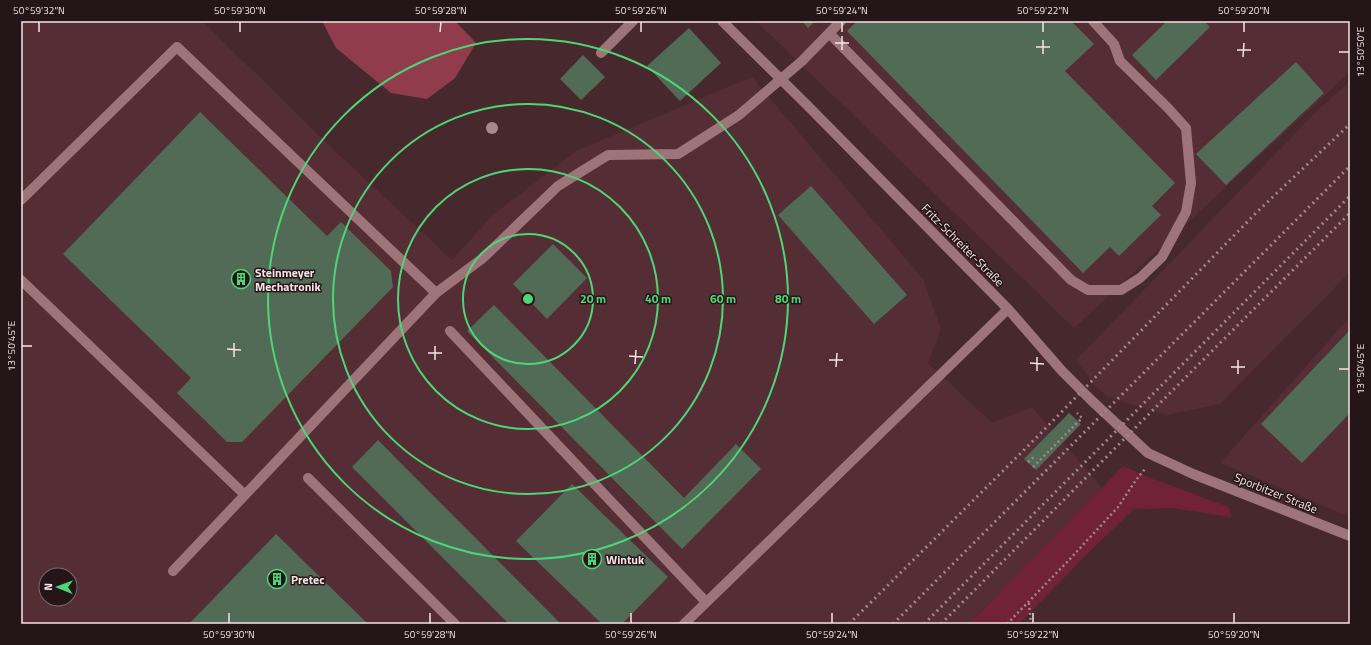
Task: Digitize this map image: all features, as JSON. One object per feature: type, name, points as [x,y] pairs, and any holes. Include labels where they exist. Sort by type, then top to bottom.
[{"type":"street","points":[[601,53],[633,21]]},
{"type":"street","name":"Fritz-Schreiter-Straße","points":[[722,21],[1008,309],[1062,370],[1091,400],[1148,453],[1193,474]]},
{"type":"street","points":[[173,571],[436,293],[483,258],[558,186],[608,155],[678,154],[739,116],[802,61],[841,21]]},
{"type":"street","points":[[829,33],[1071,280],[1088,290],[1121,290],[1140,278],[1162,257],[1186,212],[1191,183],[1186,128],[1168,108],[1120,61],[1114,44],[1093,21]]},
{"type":"street","points":[[21,200],[177,47],[436,293]]},
{"type":"street","points":[[21,280],[245,495]]},
{"type":"street","points":[[684,624],[1008,309]]},
{"type":"street","points":[[450,331],[706,602]]},
{"type":"street","name":"Sporbitzer Straße","points":[[1193,474],[1350,536]]},
{"type":"street","points":[[308,478],[456,624]]},
{"type":"path","points":[[1033,467],[1082,418],[1077,413]]},
{"type":"path","points":[[1028,462],[1034,457]]},
{"type":"path","points":[[1007,624],[1118,507],[1136,480],[1156,457]]},
{"type":"path","points":[[1028,602],[1031,624]]},
{"type":"shaded area","points":[[21,21],[202,21],[338,154],[452,260],[494,214],[578,150],[752,77],[923,279],[941,329],[928,363],[992,423],[1032,407],[1102,488],[969,624],[21,624]]},
{"type":"shaded area","points":[[322,21],[455,21],[476,43],[455,78],[427,99],[391,93],[336,48]]},
{"type":"shaded area","points":[[756,21],[1350,21],[1350,72],[1074,328]]},
{"type":"shaded area","points":[[1350,81],[1350,272],[1220,404],[1166,415],[1108,397],[1097,388],[1076,360],[1317,111]]},
{"type":"shaded area","points":[[1350,317],[1350,517],[1220,463]]},
{"type":"shaded area","points":[[1123,466],[1158,481],[1229,507],[1231,517],[1172,508],[1134,509],[1090,551],[1019,624],[969,624]]},
{"type":"building","points":[[802,21],[815,21],[808,28]]},
{"type":"building","points":[[857,21],[1071,21],[1094,44],[1065,71],[1175,183],[1152,206],[1161,215],[1119,256],[1110,247],[1083,273],[847,31]]},
{"type":"building","points":[[1167,21],[1204,21],[1210,27],[1156,80],[1132,55]]},
{"type":"building","points":[[689,28],[721,63],[680,101],[647,66]]},
{"type":"building","points":[[583,55],[605,77],[581,100],[560,79]]},
{"type":"building","points":[[1296,62],[1324,93],[1226,185],[1196,154]]},
{"type":"building","name":"Steinmeyer Mechatronik","points":[[200,112],[327,236],[341,222],[391,271],[393,287],[242,442],[227,442],[177,393],[191,378],[63,254]]},
{"type":"building","points":[[811,186],[907,295],[874,324],[778,215]]},
{"type":"building","points":[[553,244],[587,278],[547,319],[513,284]]},
{"type":"building","points":[[494,305],[684,498],[736,444],[761,469],[682,549],[467,331]]},
{"type":"building","points":[[1350,330],[1350,413],[1302,463],[1261,424]]},
{"type":"building","points":[[1069,413],[1081,424],[1036,470],[1024,459]]},
{"type":"building","points":[[378,440],[561,624],[509,624],[352,467]]},
{"type":"building","name":"Wintuk","points":[[572,484],[668,577],[622,624],[602,624],[516,541]]},
{"type":"building","name":"Pretec","points":[[276,534],[368,624],[189,624]]},
{"type":"railway","points":[[849,624],[1039,435],[1257,212],[1350,124]]},
{"type":"railway","points":[[893,624],[1350,166]]},
{"type":"railway","points":[[924,624],[1350,196]]},
{"type":"railway","points":[[941,624],[1350,213]]},
{"type":"place","name":"Steinmeyer Mechatronik","points":[[241,279]]},
{"type":"place","name":"Wintuk","points":[[592,559]]},
{"type":"place","name":"Pretec","points":[[277,579]]}]
